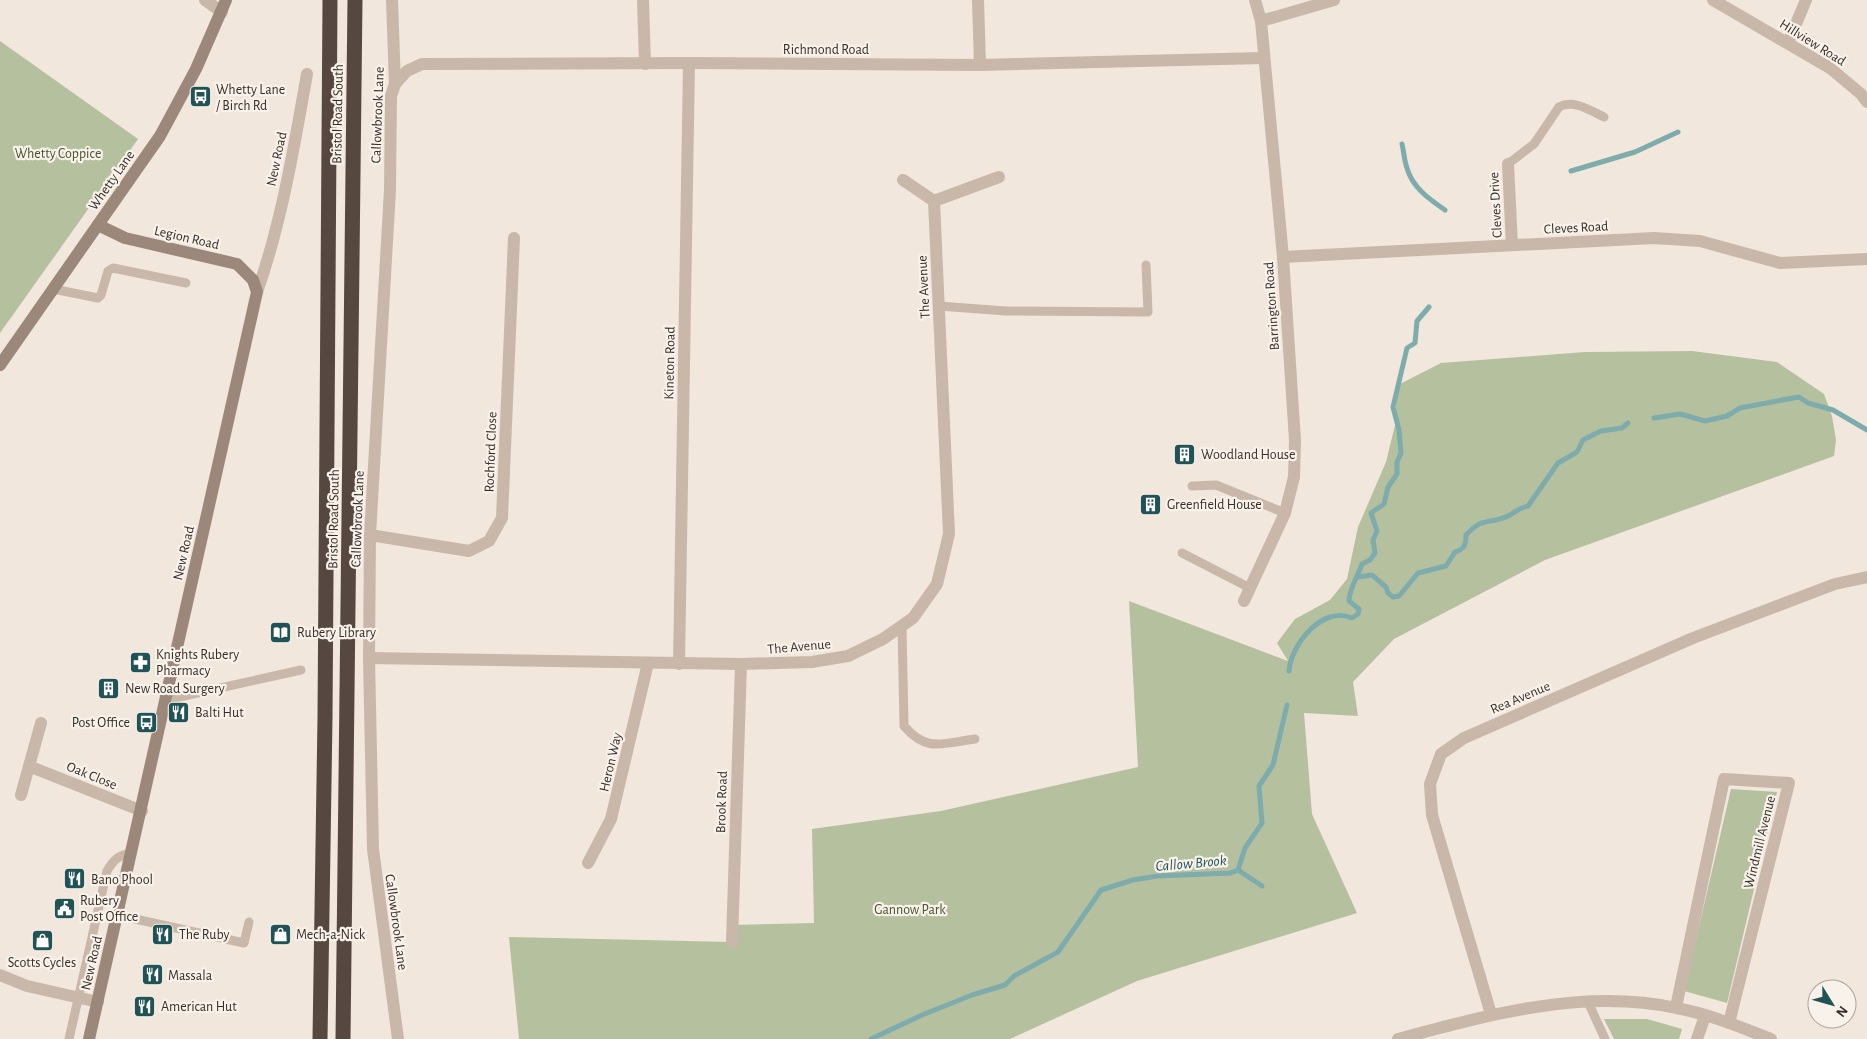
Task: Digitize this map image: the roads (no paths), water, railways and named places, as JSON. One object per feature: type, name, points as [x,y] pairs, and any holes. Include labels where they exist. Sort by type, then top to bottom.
[{"type":"highway","name":"Bristol Road South","points":[[320,1039],[325,708],[330,0]]},
{"type":"highway","name":"Bristol Road South","points":[[343,1039],[355,0]]},
{"type":"street","points":[[204,0],[224,6]]},
{"type":"street","name":"Callowbrook Lane","points":[[392,0],[395,84],[391,96],[390,190],[370,535],[369,658],[373,849],[398,1039]]},
{"type":"street","points":[[643,0],[645,64]]},
{"type":"street","points":[[978,0],[980,65]]},
{"type":"street","name":"Barrington Road","points":[[1244,600],[1285,513],[1294,477],[1295,440],[1283,257],[1261,20],[1256,0]]},
{"type":"street","points":[[1261,20],[1334,0]]},
{"type":"street","name":"Hillview Road","points":[[1713,0],[1830,68],[1861,94],[1867,102]]},
{"type":"street","points":[[1788,43],[1806,0]]},
{"type":"street","name":"Whetty Lane","points":[[0,365],[160,136],[196,69],[224,6]]},
{"type":"street","name":"Richmond Road","points":[[395,84],[407,71],[422,64],[645,64],[689,62],[980,65],[1264,58]]},
{"type":"street","name":"Kineton Road","points":[[679,664],[689,62]]},
{"type":"street","name":"New Road","points":[[89,1039],[142,811],[257,292],[268,261],[291,164],[307,74]]},
{"type":"street","name":"Cleves Drive","points":[[1508,164],[1512,245]]},
{"type":"street","points":[[903,180],[934,201],[999,177]]},
{"type":"street","name":"The Avenue","points":[[369,658],[679,664],[812,662],[848,656],[883,639],[913,618],[937,584],[949,534],[934,201]]},
{"type":"street","name":"Legion Road","points":[[98,225],[125,238],[237,264],[253,280],[257,292]]},
{"type":"street","name":"Rochford Close","points":[[370,535],[469,551],[489,541],[502,518],[514,238]]},
{"type":"street","name":"Cleves Road","points":[[1283,257],[1654,238],[1700,241],[1780,263],[1867,258]]},
{"type":"street","name":"Rea Avenue","points":[[1491,1014],[1432,815],[1430,784],[1441,754],[1464,738],[1692,638],[1835,584],[1867,577]]},
{"type":"street","name":"Heron Way","points":[[588,863],[612,819],[648,663]]},
{"type":"street","name":"Brook Road","points":[[732,942],[741,664]]},
{"type":"street","points":[[21,795],[41,723]]},
{"type":"street","name":"Oak Close","points":[[30,767],[142,811]]},
{"type":"street","name":"Windmill Avenue","points":[[1676,1008],[1724,779],[1789,783],[1729,1023]]},
{"type":"street","points":[[0,975],[27,986],[98,1002]]},
{"type":"street","points":[[1398,1039],[1491,1014],[1588,1002],[1636,1003],[1676,1008],[1729,1023],[1770,1039]]},
{"type":"street","points":[[1697,1039],[1705,1016]]},
{"type":"lane","points":[[1508,164],[1534,144],[1559,107],[1564,104],[1580,106],[1604,117]]},
{"type":"lane","points":[[939,306],[1006,311],[1148,312],[1146,265]]},
{"type":"lane","points":[[53,289],[98,298],[101,295],[108,271],[113,268],[186,283]]},
{"type":"lane","points":[[1192,486],[1216,485],[1285,513]]},
{"type":"lane","points":[[1182,553],[1250,588]]},
{"type":"lane","points":[[902,626],[904,726],[913,737],[927,745],[975,739]]},
{"type":"lane","points":[[166,700],[301,670]]},
{"type":"lane","points":[[69,1039],[107,871],[113,860],[121,855],[132,853]]},
{"type":"lane","points":[[118,915],[244,943],[249,922]]},
{"type":"lane","points":[[1588,1002],[1605,1039]]},
{"type":"waterway","points":[[1571,171],[1635,152],[1678,132]]},
{"type":"waterway","points":[[1402,144],[1409,175],[1427,197],[1445,210]]},
{"type":"waterway","points":[[1289,671],[1291,660],[1296,650],[1310,630],[1330,617],[1341,615],[1352,618],[1358,614],[1359,609],[1349,601],[1349,596],[1362,564],[1370,560],[1375,553],[1373,540],[1377,531],[1371,513],[1384,504],[1388,487],[1397,474],[1397,462],[1401,453],[1399,430],[1393,407],[1407,348],[1415,343],[1417,321],[1429,307]]},
{"type":"waterway","points":[[1654,418],[1680,414],[1705,421],[1727,416],[1740,408],[1799,397],[1808,403],[1833,410],[1867,430]]},
{"type":"waterway","points":[[1358,577],[1372,575],[1386,587],[1388,593],[1393,597],[1399,596],[1418,573],[1446,566],[1455,552],[1464,546],[1466,535],[1477,525],[1501,519],[1528,506],[1558,463],[1577,452],[1583,440],[1601,431],[1622,428],[1628,423]]},
{"type":"waterway","name":"Callow Brook","points":[[871,1039],[922,1015],[972,995],[1005,985],[1014,976],[1058,952],[1101,890],[1133,880],[1158,876],[1230,873],[1238,870],[1245,848],[1262,823],[1259,786],[1273,765],[1287,705]]},
{"type":"waterway","points":[[1238,870],[1262,886]]},
{"type":"place","name":"Whetty Lane / Birch Rd","points":[[200,97]]},
{"type":"place","name":"Woodland House","points":[[1185,454]]},
{"type":"place","name":"Greenfield House","points":[[1151,504]]},
{"type":"place","name":"Rubery Library","points":[[281,632]]},
{"type":"place","name":"Knights Rubery Pharmacy","points":[[140,662]]},
{"type":"place","name":"New Road Surgery","points":[[109,688]]},
{"type":"place","name":"Balti Hut","points":[[179,712]]},
{"type":"place","name":"Post Office","points":[[146,722]]},
{"type":"place","name":"Bano Phool","points":[[75,879]]},
{"type":"place","name":"Rubery Post Office","points":[[64,908]]},
{"type":"place","name":"The Ruby","points":[[163,934]]},
{"type":"place","name":"Mech-a-Nick","points":[[280,934]]},
{"type":"place","name":"Scotts Cycles","points":[[42,940]]},
{"type":"place","name":"Massala","points":[[152,975]]},
{"type":"place","name":"American Hut","points":[[145,1006]]},
{"type":"park label","name":"Whetty Coppice","points":[[58,153]]},
{"type":"park label","name":"Gannow Park","points":[[910,909]]}]
